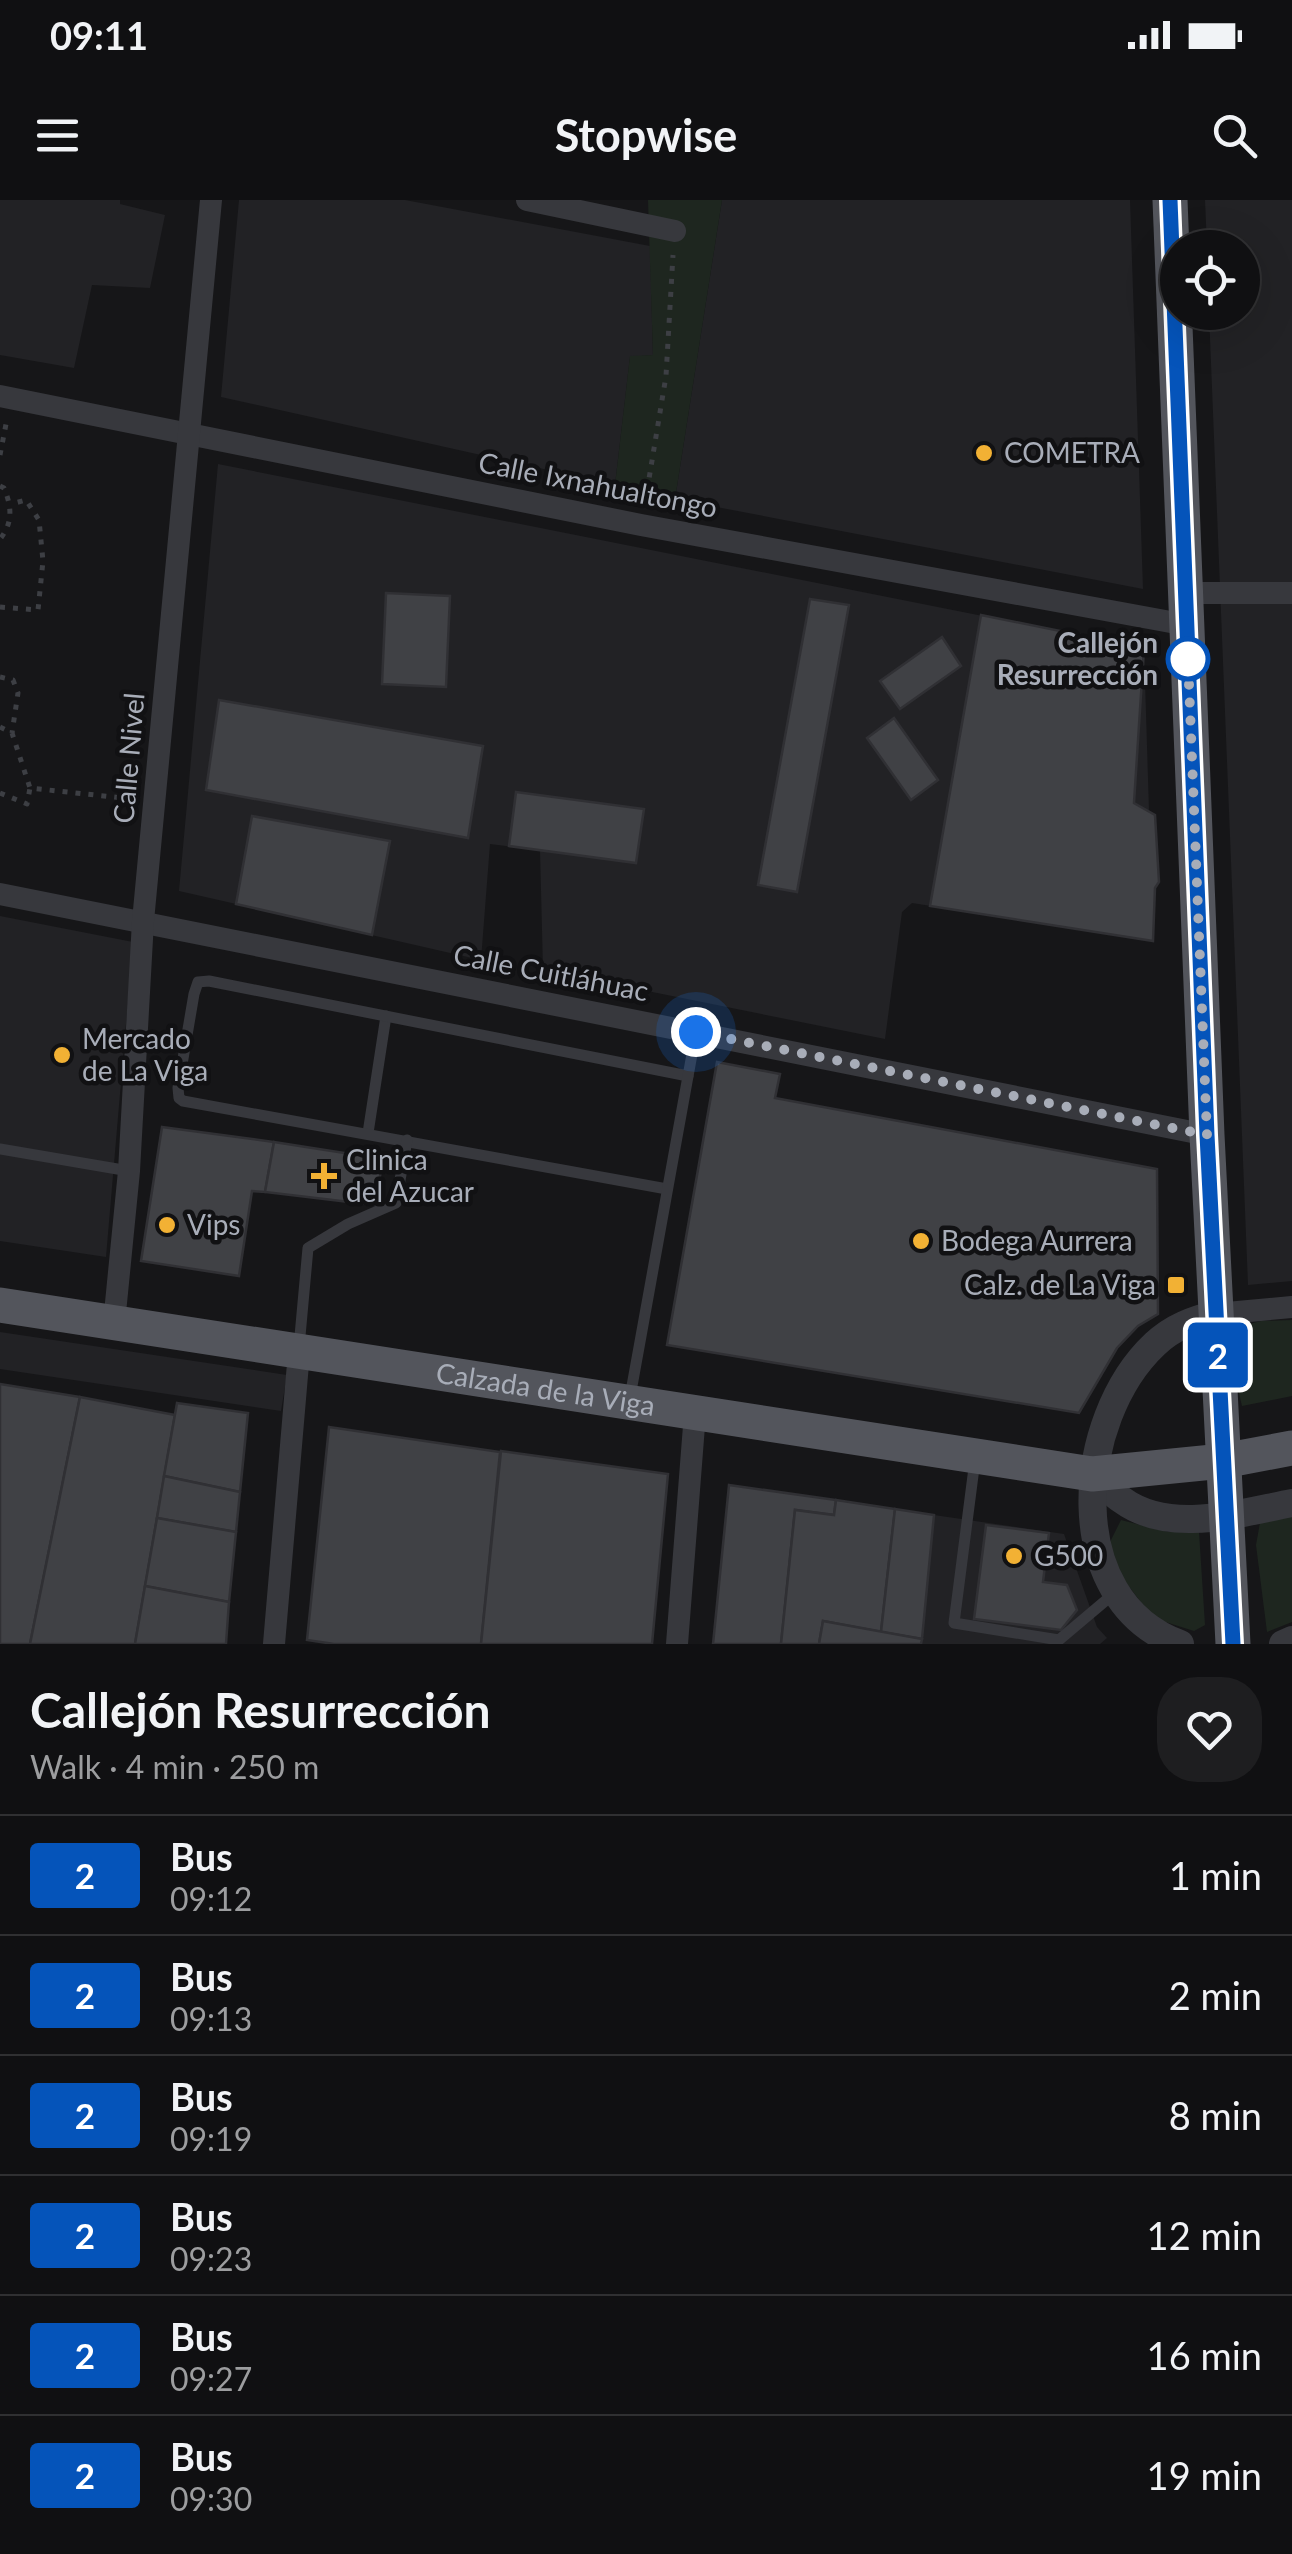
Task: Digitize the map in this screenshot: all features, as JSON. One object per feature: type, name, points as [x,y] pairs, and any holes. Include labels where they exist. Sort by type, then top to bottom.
[{"type":"main road","points":[[1170,200],[1207,1135],[1233,1644]]},
{"type":"main road","name":"Calzada de la Viga","points":[[0,1305],[1092,1474],[1224,1461],[1292,1448]]},
{"type":"street","name":"Calle Nivel","points":[[114,1323],[129,1170],[143,921],[212,200]]},
{"type":"street","points":[[528,200],[674,231]]},
{"type":"street","name":"Calle Ixnahualtongo","points":[[6,397],[641,525],[1186,609],[1292,593]]},
{"type":"street","name":"Calle Cuitláhuac","points":[[0,894],[1207,1135]]},
{"type":"street","points":[[1180,1644],[1162,1638],[1136,1617],[1117,1590],[1100,1554],[1092,1513],[1092,1474],[1106,1414],[1131,1372],[1156,1343],[1184,1323],[1216,1314],[1292,1307]]},
{"type":"street","points":[[274,1644],[299,1352]]},
{"type":"street","points":[[677,1644],[695,1413]]},
{"type":"street","points":[[1092,1474],[1123,1502],[1150,1514],[1181,1519],[1226,1516],[1292,1502]]},
{"type":"street","points":[[1284,1644],[1292,1640]]},
{"type":"lane","points":[[667,1189],[184,1101],[178,1088],[195,988],[203,981],[688,1076]]},
{"type":"lane","points":[[368,1133],[386,1016]]},
{"type":"lane","points":[[629,1403],[696,1032]]},
{"type":"lane","points":[[299,1352],[308,1248],[348,1224],[396,1204],[407,1140]]},
{"type":"lane","points":[[0,1148],[129,1170]]},
{"type":"lane","points":[[975,1456],[954,1623],[1059,1640],[1117,1590]]},
{"type":"path","points":[[641,525],[666,376],[674,231]]},
{"type":"path","points":[[0,455],[6,397]]},
{"type":"path","points":[[0,486],[11,504],[8,528],[0,539]]},
{"type":"path","points":[[0,607],[38,610],[40,520],[26,500],[11,504]]},
{"type":"path","points":[[0,677],[13,680],[18,693],[12,733],[30,788],[27,804],[0,793]]},
{"type":"path","points":[[0,727],[12,733]]},
{"type":"path","points":[[30,788],[154,803]]},
{"type":"shaded area","points":[[0,200],[120,200],[120,204],[165,215],[150,288],[92,285],[74,368],[0,355]]},
{"type":"shaded area","points":[[239,200],[405,200],[650,246],[653,355],[630,357],[615,485],[221,397]]},
{"type":"shaded area","points":[[648,200],[722,200],[675,499],[615,485],[630,356],[653,355]]},
{"type":"shaded area","points":[[722,200],[1130,200],[1143,589],[675,499]]},
{"type":"shaded area","points":[[1205,200],[1292,200],[1292,1281],[1248,1285],[1210,330],[1260,330],[1260,230],[1206,230]]},
{"type":"shaded area","points":[[218,464],[1144,648],[1153,941],[912,903],[902,912],[885,1039],[543,970],[540,850],[490,844],[481,960],[179,891]]},
{"type":"shaded area","name":"Mercado de La Viga","points":[[0,916],[133,942],[106,1257],[0,1241]]},
{"type":"shaded area","points":[[1292,1320],[1292,1396],[1242,1406],[1234,1372],[1237,1327]]},
{"type":"shaded area","points":[[0,1332],[287,1375],[281,1411],[0,1369]]},
{"type":"shaded area","points":[[1292,1508],[1292,1622],[1267,1632],[1256,1545],[1261,1517]]},
{"type":"shaded area","points":[[934,1515],[1064,1534],[1097,1627],[1107,1638],[1100,1644],[921,1644]]},
{"type":"shaded area","points":[[1121,1520],[1168,1532],[1199,1532],[1205,1625],[1194,1631],[1153,1618],[1118,1572],[1107,1548]]},
{"type":"building","points":[[386,593],[450,596],[446,687],[382,684]]},
{"type":"building","points":[[810,599],[849,605],[797,892],[758,885]]},
{"type":"building","points":[[981,615],[1144,648],[1134,803],[1155,815],[1159,882],[1155,888],[1153,941],[930,906]]},
{"type":"building","points":[[942,637],[961,666],[900,709],[880,681]]},
{"type":"building","points":[[219,700],[483,746],[468,838],[206,790]]},
{"type":"building","points":[[894,718],[938,780],[911,800],[867,738]]},
{"type":"building","points":[[516,792],[644,809],[636,863],[509,846]]},
{"type":"building","points":[[252,816],[390,841],[372,935],[236,904]]},
{"type":"building","name":"Bodega Aurrera","points":[[717,1062],[780,1074],[775,1098],[1157,1169],[1158,1314],[1138,1326],[1117,1348],[1079,1413],[667,1345]]},
{"type":"building","points":[[162,1127],[274,1142],[265,1192],[252,1191],[239,1276],[141,1261]]},
{"type":"building","name":"Clinica del Azucar","points":[[274,1142],[383,1159],[375,1205],[265,1192]]},
{"type":"building","points":[[0,1384],[80,1397],[30,1644],[0,1644]]},
{"type":"building","points":[[80,1397],[175,1415],[135,1644],[30,1644]]},
{"type":"building","points":[[177,1403],[248,1413],[240,1492],[164,1476]]},
{"type":"building","points":[[329,1427],[500,1452],[481,1644],[334,1644],[307,1640]]},
{"type":"building","points":[[501,1451],[668,1474],[652,1644],[481,1644]]},
{"type":"building","points":[[164,1476],[240,1492],[236,1532],[157,1518]]},
{"type":"building","points":[[729,1485],[836,1500],[834,1515],[795,1510],[781,1644],[713,1644]]},
{"type":"building","points":[[836,1500],[895,1509],[881,1632],[823,1621],[819,1644],[781,1644],[795,1510],[834,1515]]},
{"type":"building","points":[[895,1509],[934,1515],[922,1639],[881,1632]]},
{"type":"building","points":[[157,1518],[236,1532],[229,1602],[145,1586]]},
{"type":"building","name":"G500","points":[[986,1525],[1049,1533],[1043,1582],[1067,1585],[1077,1610],[1061,1630],[974,1619]]},
{"type":"building","points":[[145,1586],[229,1602],[226,1644],[135,1644]]},
{"type":"building","points":[[823,1621],[922,1639],[921,1644],[819,1644]]},
{"type":"bus line","name":"2","points":[[1170,200],[1207,1135],[1233,1644]]},
{"type":"place","name":"COMETRA","points":[[984,453]]},
{"type":"place","name":"Callejón Resurrección","points":[[1188,659]]},
{"type":"place","name":"Mercado de La Viga","points":[[62,1055]]},
{"type":"place","name":"Clinica del Azucar","points":[[324,1176]]},
{"type":"place","name":"Vips","points":[[167,1225]]},
{"type":"place","name":"Bodega Aurrera","points":[[921,1241]]},
{"type":"place","name":"Calz. de La Viga","points":[[1176,1285]]},
{"type":"place","name":"G500","points":[[1014,1556]]},
{"type":"route","points":[[696,1032],[1207,1135],[1188,659]]}]
